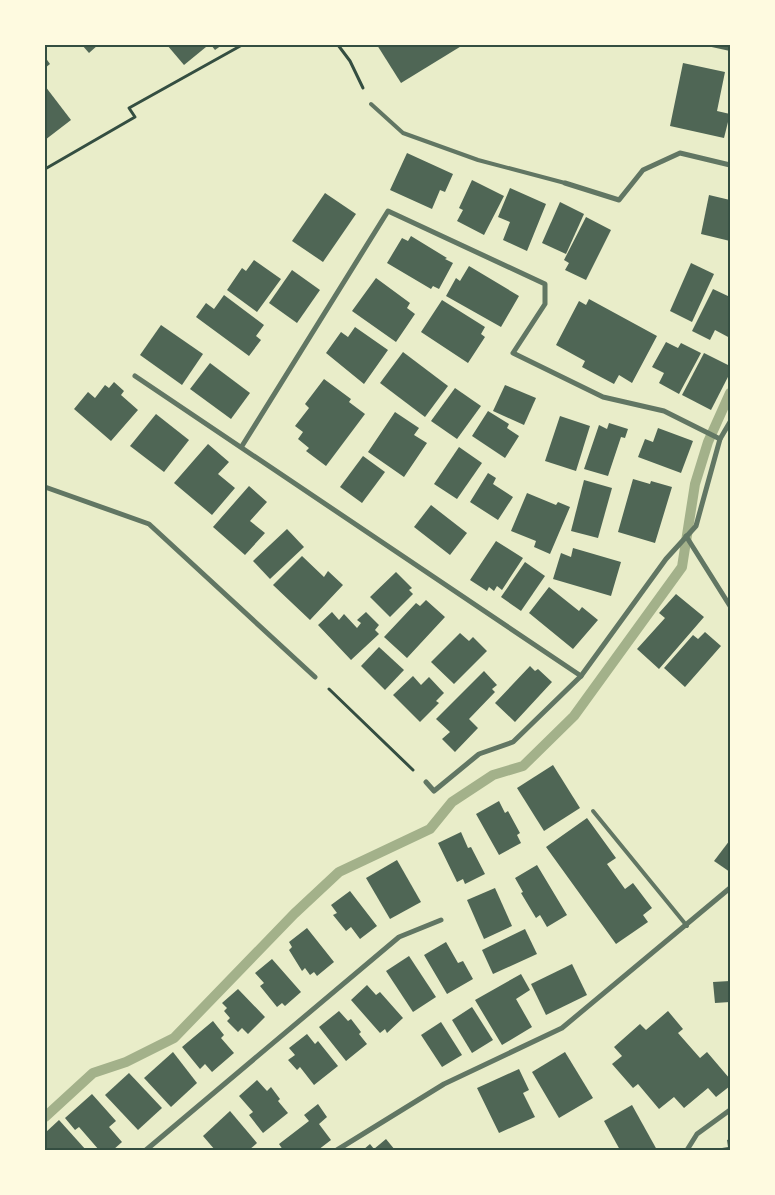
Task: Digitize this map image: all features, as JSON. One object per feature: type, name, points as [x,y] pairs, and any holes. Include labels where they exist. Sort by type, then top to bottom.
[{"type":"street","points":[[564,183],[619,200],[643,170],[680,153],[730,164]]},
{"type":"street","points":[[242,446],[388,211],[545,284],[544,304],[513,353],[603,397],[664,411],[720,440]]},
{"type":"street","points":[[135,376],[242,446],[581,676]]},
{"type":"street","points":[[426,782],[434,791],[479,754],[513,742],[581,676],[666,559],[696,526],[720,440],[730,422]]},
{"type":"street","points":[[45,487],[149,524],[316,677]]},
{"type":"street","points":[[686,536],[730,606]]},
{"type":"street","points":[[336,1150],[444,1084],[562,1028],[730,888]]},
{"type":"street","points":[[146,1150],[399,937],[441,920]]},
{"type":"street","points":[[687,1150],[697,1134],[730,1110]]},
{"type":"lane","points":[[371,104],[403,133],[478,160],[564,183]]},
{"type":"lane","points":[[593,810],[686,926]]},
{"type":"path","points":[[45,169],[135,117],[129,108],[242,45]]},
{"type":"path","points":[[338,45],[350,61],[371,104]]},
{"type":"path","points":[[316,677],[426,782]]},
{"type":"building","points":[[82,45],[98,45],[89,53]]},
{"type":"building","points":[[167,45],[204,45],[206,47],[184,65]]},
{"type":"building","points":[[211,45],[222,45],[215,50]]},
{"type":"building","points":[[377,45],[463,45],[401,83]]},
{"type":"building","points":[[730,45],[730,51],[707,46]]},
{"type":"building","points":[[45,57],[50,64],[45,68]]},
{"type":"building","points":[[683,63],[725,72],[717,111],[730,114],[724,138],[670,126]]},
{"type":"building","points":[[45,86],[71,120],[45,140]]},
{"type":"building","points":[[407,153],[453,174],[445,192],[440,190],[432,209],[390,190]]},
{"type":"building","points":[[472,180],[504,196],[484,235],[457,221],[463,210],[459,208]]},
{"type":"building","points":[[510,188],[546,204],[527,251],[503,240],[510,222],[498,217]]},
{"type":"building","points":[[325,193],[356,214],[323,262],[292,241]]},
{"type":"building","points":[[709,195],[730,200],[730,241],[701,234]]},
{"type":"building","points":[[560,202],[584,214],[566,254],[542,243]]},
{"type":"building","points":[[586,217],[611,230],[586,280],[565,270],[569,263],[564,260]]},
{"type":"building","points":[[411,236],[453,263],[439,289],[433,286],[431,289],[387,263],[402,238],[408,241]]},
{"type":"building","points":[[254,260],[281,279],[257,312],[227,290],[242,268],[246,271]]},
{"type":"building","points":[[691,263],[714,274],[692,322],[670,311]]},
{"type":"building","points":[[469,266],[519,296],[501,327],[446,296],[456,278],[460,281]]},
{"type":"building","points":[[292,270],[320,290],[297,323],[269,303]]},
{"type":"building","points":[[376,278],[410,303],[407,308],[415,314],[396,342],[352,311]]},
{"type":"building","points":[[713,289],[730,297],[730,338],[715,330],[710,340],[692,331]]},
{"type":"building","points":[[224,295],[264,325],[256,336],[261,340],[249,356],[196,317],[206,303],[214,309]]},
{"type":"building","points":[[589,299],[657,336],[632,383],[619,375],[614,384],[582,367],[585,361],[556,345],[579,301],[586,305]]},
{"type":"building","points":[[442,300],[485,327],[481,334],[485,337],[468,363],[421,332]]},
{"type":"building","points":[[161,325],[203,354],[182,385],[140,355]]},
{"type":"building","points":[[355,327],[388,350],[364,384],[326,353],[341,332],[348,337]]},
{"type":"building","points":[[666,342],[678,348],[681,343],[701,353],[679,394],[659,383],[664,373],[652,367]]},
{"type":"building","points":[[403,352],[448,386],[425,417],[380,383]]},
{"type":"building","points":[[704,353],[730,366],[730,373],[711,410],[682,395]]},
{"type":"building","points":[[210,363],[250,393],[231,419],[190,389]]},
{"type":"building","points":[[324,379],[351,399],[349,402],[365,414],[326,466],[306,451],[309,448],[298,439],[303,432],[295,426],[309,408],[305,404]]},
{"type":"building","points":[[114,382],[124,391],[121,395],[138,410],[111,441],[74,409],[88,392],[95,398],[105,385],[109,388]]},
{"type":"building","points":[[505,385],[536,398],[524,425],[493,411]]},
{"type":"building","points":[[455,388],[481,406],[457,439],[431,421]]},
{"type":"building","points":[[488,411],[509,424],[507,428],[519,436],[505,458],[472,436]]},
{"type":"building","points":[[395,412],[419,428],[414,435],[427,443],[404,477],[368,452]]},
{"type":"building","points":[[156,414],[189,440],[164,472],[130,446]]},
{"type":"building","points":[[560,416],[590,426],[576,471],[545,461]]},
{"type":"building","points":[[609,423],[628,429],[625,438],[621,437],[608,476],[584,469],[599,425],[607,429]]},
{"type":"building","points":[[658,428],[693,441],[681,473],[638,457],[645,439],[653,442]]},
{"type":"building","points":[[208,444],[229,462],[218,474],[235,488],[212,515],[174,483]]},
{"type":"building","points":[[459,447],[482,463],[457,499],[434,484]]},
{"type":"building","points":[[363,456],[385,472],[362,503],[340,487]]},
{"type":"building","points":[[488,473],[496,478],[493,484],[513,497],[498,520],[470,502]]},
{"type":"building","points":[[633,479],[650,484],[651,481],[672,487],[655,543],[618,532]]},
{"type":"building","points":[[584,480],[612,488],[598,538],[571,531]]},
{"type":"building","points":[[249,486],[267,502],[250,521],[265,533],[245,555],[213,527]]},
{"type":"building","points":[[527,493],[556,505],[558,502],[570,507],[550,554],[534,547],[536,541],[511,531]]},
{"type":"building","points":[[431,505],[467,533],[450,555],[414,527]]},
{"type":"building","points":[[287,529],[304,547],[270,579],[253,561]]},
{"type":"building","points":[[496,541],[523,558],[502,590],[497,586],[494,591],[489,587],[487,591],[470,580]]},
{"type":"building","points":[[573,548],[621,562],[611,596],[553,579],[561,553],[571,557]]},
{"type":"building","points":[[302,556],[324,577],[328,571],[343,585],[310,620],[273,585]]},
{"type":"building","points":[[525,562],[545,576],[521,611],[501,597]]},
{"type":"building","points":[[396,572],[412,588],[409,590],[413,594],[390,617],[370,597]]},
{"type":"building","points":[[549,587],[579,611],[582,607],[598,620],[573,649],[529,613]]},
{"type":"building","points":[[676,594],[704,617],[659,669],[637,649],[665,618],[659,613]]},
{"type":"building","points":[[426,600],[445,617],[407,658],[384,637],[416,603],[420,606]]},
{"type":"building","points":[[332,612],[339,620],[344,614],[357,628],[361,623],[357,620],[366,612],[379,625],[375,630],[379,634],[351,660],[318,625]]},
{"type":"building","points":[[705,632],[721,646],[685,687],[664,668],[693,635],[698,639]]},
{"type":"building","points":[[460,633],[469,641],[473,637],[487,651],[454,684],[431,662]]},
{"type":"building","points":[[379,647],[404,670],[385,690],[361,666]]},
{"type":"building","points":[[530,666],[535,671],[538,669],[552,682],[515,722],[495,703]]},
{"type":"building","points":[[484,671],[497,685],[492,689],[495,692],[469,719],[478,728],[455,752],[442,739],[450,732],[436,719]]},
{"type":"building","points":[[413,676],[421,685],[429,677],[444,693],[436,701],[439,703],[420,722],[393,695]]},
{"type":"building","points":[[553,765],[580,808],[544,831],[517,788]]},
{"type":"building","points":[[499,801],[505,813],[508,811],[520,833],[517,835],[521,843],[499,855],[476,814]]},
{"type":"building","points":[[587,818],[616,858],[607,864],[625,889],[633,883],[652,908],[643,915],[648,922],[616,944],[546,847]]},
{"type":"building","points":[[461,832],[468,848],[471,847],[485,874],[465,884],[463,879],[457,882],[438,843]]},
{"type":"building","points":[[730,840],[730,872],[714,861]]},
{"type":"building","points":[[397,860],[421,902],[390,919],[366,878]]},
{"type":"building","points":[[537,865],[567,915],[547,927],[540,915],[536,918],[521,893],[523,892],[515,878]]},
{"type":"building","points":[[495,888],[512,926],[484,939],[467,900]]},
{"type":"building","points":[[350,891],[377,926],[360,939],[351,927],[346,931],[333,915],[337,913],[331,905]]},
{"type":"building","points":[[307,928],[334,962],[317,976],[314,972],[310,975],[305,968],[302,971],[289,950],[292,947],[289,942]]},
{"type":"building","points":[[525,929],[537,954],[493,974],[482,950]]},
{"type":"building","points":[[446,942],[458,963],[463,961],[473,979],[447,994],[424,955]]},
{"type":"building","points":[[409,956],[436,997],[413,1012],[386,971]]},
{"type":"building","points":[[272,959],[301,992],[285,1006],[282,1003],[277,1007],[260,986],[264,983],[255,973]]},
{"type":"building","points":[[572,964],[587,995],[546,1015],[531,984]]},
{"type":"building","points":[[521,974],[530,990],[516,999],[532,1027],[502,1045],[475,1000]]},
{"type":"building","points":[[730,981],[730,1002],[715,1003],[713,982]]},
{"type":"building","points":[[367,985],[376,995],[380,992],[403,1018],[387,1033],[385,1029],[380,1033],[351,1000]]},
{"type":"building","points":[[238,989],[265,1017],[248,1034],[242,1028],[238,1032],[227,1021],[230,1018],[224,1011],[227,1008],[222,1003]]},
{"type":"building","points":[[472,1007],[493,1040],[472,1053],[452,1020]]},
{"type":"building","points":[[339,1011],[348,1021],[351,1019],[367,1044],[346,1061],[319,1027]]},
{"type":"building","points":[[668,1011],[683,1029],[678,1033],[700,1058],[707,1052],[730,1079],[730,1086],[716,1097],[708,1088],[684,1108],[674,1097],[659,1109],[638,1084],[633,1088],[612,1064],[622,1056],[614,1047],[640,1024],[646,1030]]},
{"type":"building","points":[[213,1021],[224,1035],[221,1038],[234,1053],[212,1072],[205,1064],[200,1069],[182,1047]]},
{"type":"building","points":[[441,1022],[462,1055],[442,1067],[421,1035]]},
{"type":"building","points":[[307,1034],[315,1044],[318,1041],[338,1066],[314,1085],[300,1067],[297,1070],[288,1060],[295,1055],[289,1048]]},
{"type":"building","points":[[173,1052],[197,1083],[171,1107],[144,1078]]},
{"type":"building","points":[[565,1052],[593,1098],[559,1118],[532,1072]]},
{"type":"building","points":[[519,1069],[529,1090],[523,1093],[535,1117],[499,1133],[477,1088]]},
{"type":"building","points":[[129,1073],[162,1108],[138,1130],[105,1095]]},
{"type":"building","points":[[257,1080],[267,1091],[271,1087],[280,1099],[278,1101],[288,1113],[263,1133],[249,1115],[253,1112],[239,1096]]},
{"type":"building","points":[[92,1094],[116,1121],[109,1127],[122,1142],[113,1150],[99,1150],[79,1127],[75,1130],[65,1118]]},
{"type":"building","points":[[318,1104],[327,1117],[319,1124],[331,1140],[318,1150],[283,1150],[279,1144],[309,1121],[304,1115]]},
{"type":"building","points":[[632,1105],[657,1150],[620,1150],[604,1121]]},
{"type":"building","points":[[230,1111],[257,1143],[249,1150],[215,1150],[203,1136]]},
{"type":"building","points":[[59,1120],[86,1150],[45,1150],[45,1133]]},
{"type":"building","points":[[386,1139],[395,1150],[363,1150],[370,1144],[374,1149]]},
{"type":"building","points":[[730,1139],[730,1150],[710,1150],[728,1147],[727,1140]]},
{"type":"waterway","points":[[45,1117],[93,1073],[126,1062],[174,1038],[294,914],[339,872],[430,829],[452,802],[493,775],[523,766],[574,716],[682,567],[695,484],[708,442],[730,393]]}]
